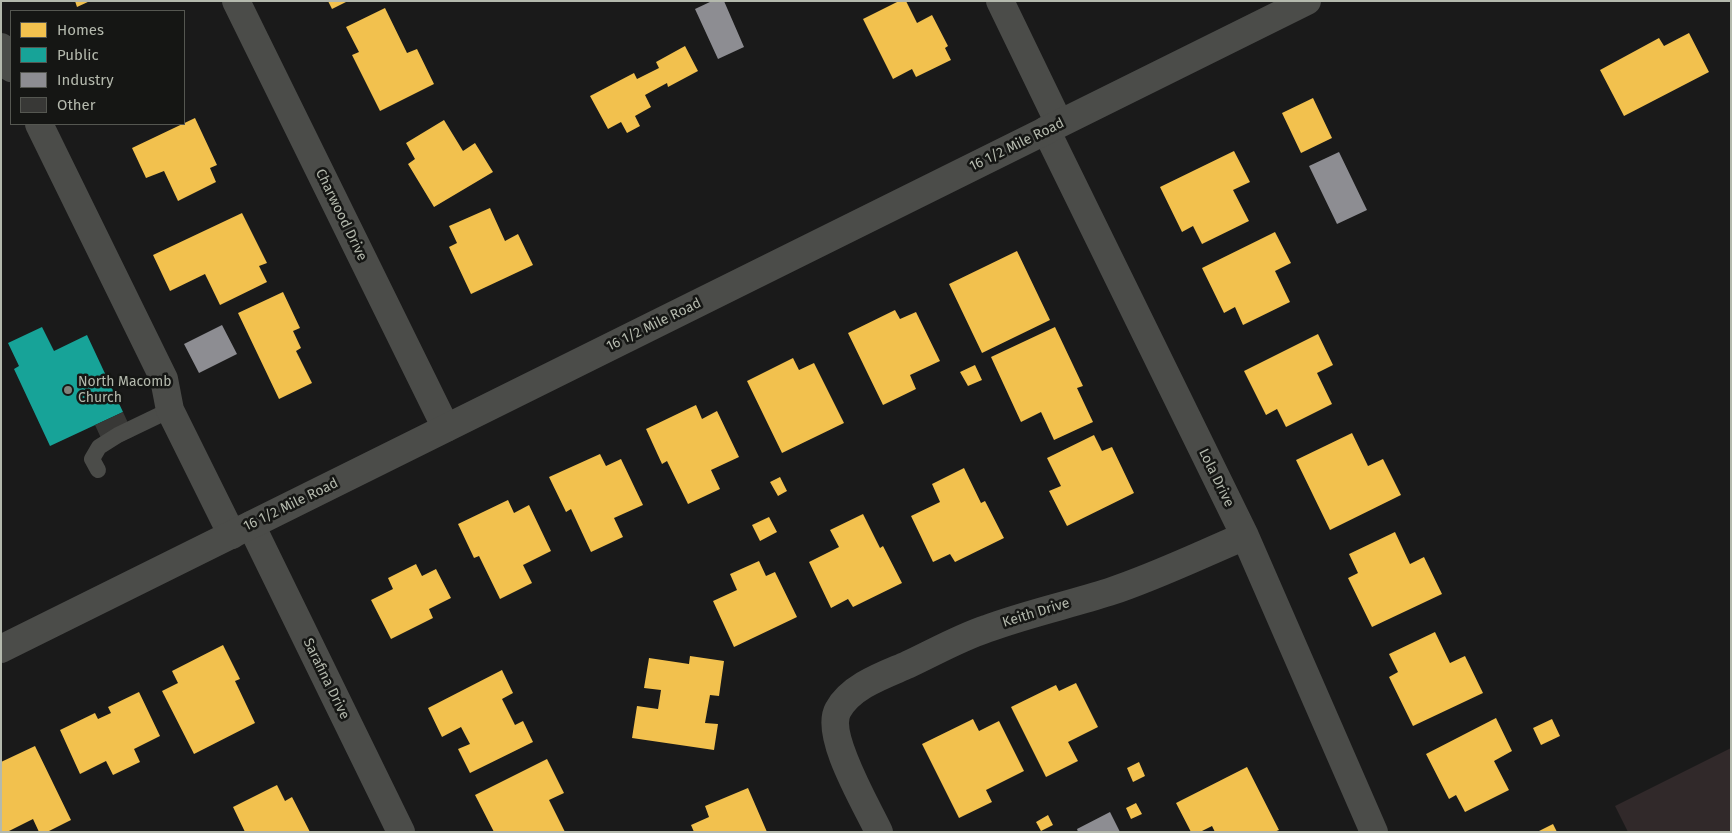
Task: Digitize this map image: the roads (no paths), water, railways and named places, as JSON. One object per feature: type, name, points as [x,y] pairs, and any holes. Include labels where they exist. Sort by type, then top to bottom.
[{"type":"street","name":"Charwood Drive","points":[[236,1],[446,428]]},
{"type":"street","name":"Lola Drive","points":[[1000,1],[1052,126],[1245,536],[1374,832]]},
{"type":"street","name":"16 1/2 Mile Road","points":[[1,648],[1307,1]]},
{"type":"street","points":[[1,47],[10,66]]},
{"type":"street","name":"Sarafina Drive","points":[[39,125],[164,379],[170,410],[241,530],[401,832]]},
{"type":"street","name":"Keith Drive","points":[[879,832],[842,756],[835,730],[838,710],[851,695],[872,681],[984,629],[1109,592],[1245,536]]},
{"type":"lane","points":[[98,470],[92,459],[99,447],[118,435],[170,410]]},
{"type":"place","name":"North Macomb Church","points":[[68,390]]}]
